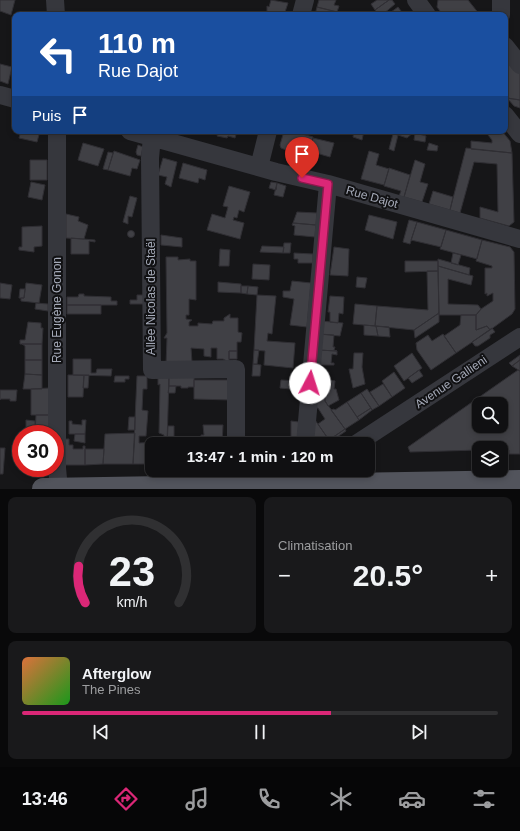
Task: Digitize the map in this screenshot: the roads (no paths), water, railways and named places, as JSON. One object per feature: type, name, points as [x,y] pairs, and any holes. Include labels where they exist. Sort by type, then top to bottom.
[{"type":"main road","points":[[43,489],[236,478],[334,478],[361,481],[520,481]]},
{"type":"street","points":[[55,0],[56,12]]},
{"type":"street","points":[[302,12],[305,0]]},
{"type":"street","points":[[416,0],[425,12]]},
{"type":"street","points":[[501,0],[501,12]]},
{"type":"street","points":[[508,50],[520,65]]},
{"type":"street","points":[[0,95],[12,98]]},
{"type":"street","points":[[508,119],[520,134]]},
{"type":"street","name":"Rue Eugène Gonon","points":[[57,134],[57,468],[59,489]]},
{"type":"street","name":"Rue Dajot","points":[[141,134],[259,167],[328,184],[520,239]]},
{"type":"street","points":[[259,167],[267,134]]},
{"type":"street","name":"Allée Nicolas de Staël","points":[[152,137],[150,158],[152,370],[236,369],[236,437]]},
{"type":"street","points":[[306,437],[328,184]]},
{"type":"street","name":"Avenue Gallieni","points":[[368,437],[520,336]]},
{"type":"street","name":"Avenue Gallieni","points":[[375,438],[383,428]]}]
